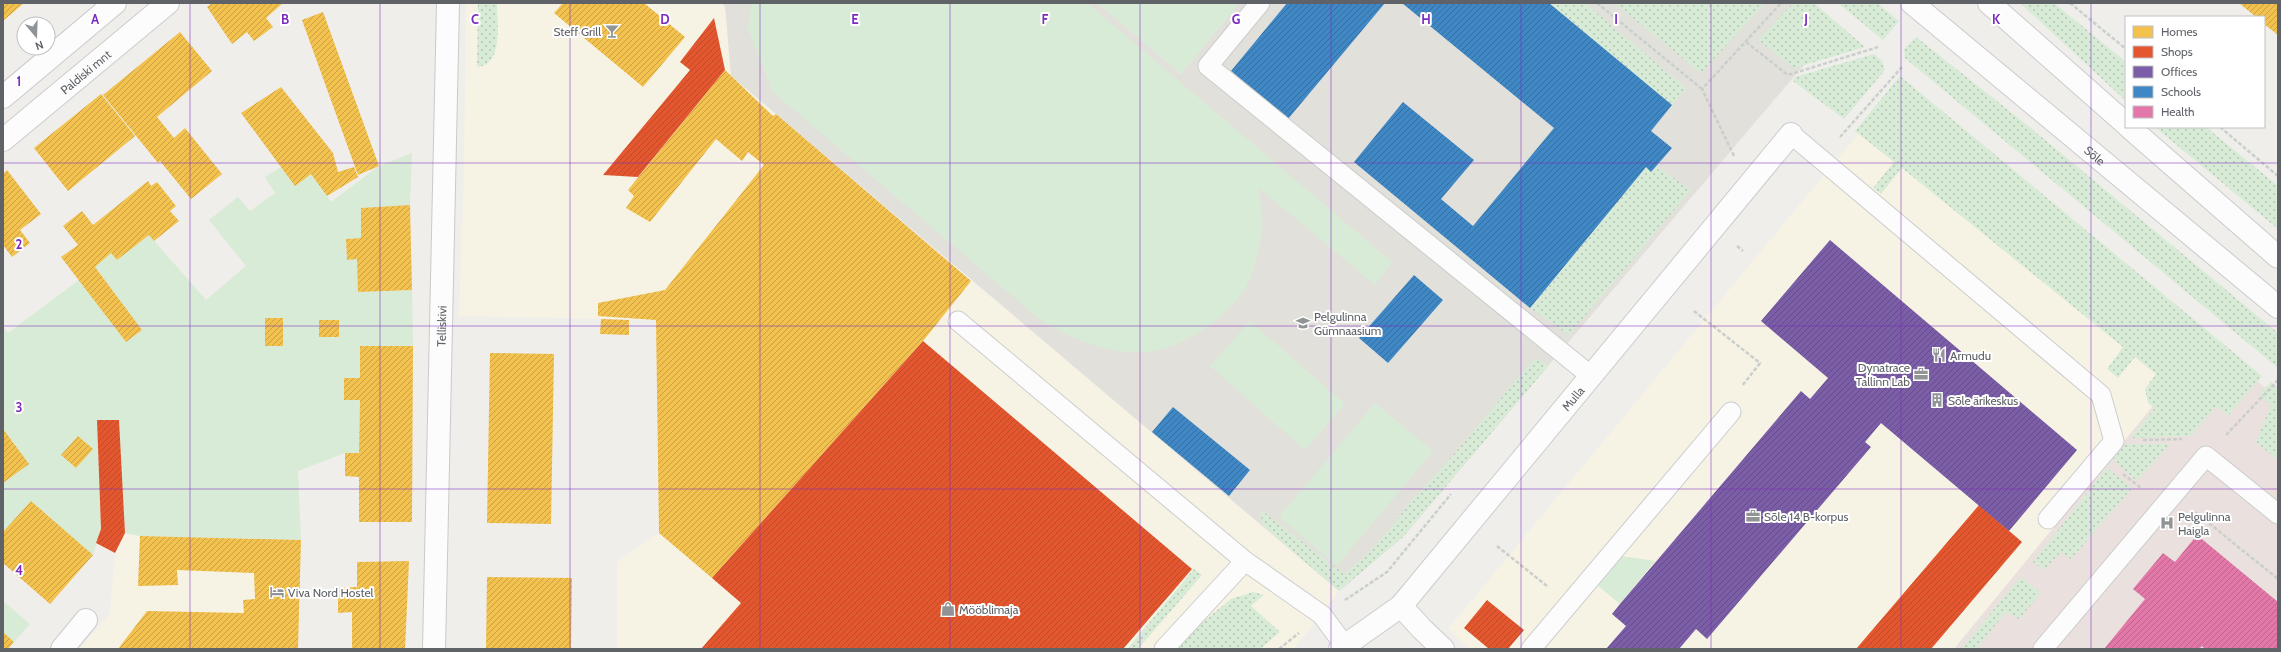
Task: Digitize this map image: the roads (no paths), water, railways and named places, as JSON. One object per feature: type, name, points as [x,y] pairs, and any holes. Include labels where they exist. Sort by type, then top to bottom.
[{"type":"street","points":[[3,97],[116,3]]},
{"type":"street","name":"Paldiski mnt","points":[[3,140],[168,3]]},
{"type":"street","name":"Telliskivi","points":[[434,649],[448,3]]},
{"type":"street","name":"Sõle","points":[[1912,3],[2278,307]]},
{"type":"street","points":[[1989,3],[2125,123]]},
{"type":"street","points":[[2130,128],[2278,257]]},
{"type":"street","name":"Mulla","points":[[1342,647],[1401,606],[1791,134]]},
{"type":"street","points":[[1401,606],[1443,649]]},
{"type":"street","points":[[62,649],[86,620]]},
{"type":"lane","points":[[1260,3],[1208,66],[1591,376]]},
{"type":"lane","points":[[1791,134],[2100,395],[2114,441],[2048,519]]},
{"type":"lane","points":[[958,321],[1245,561],[1322,616],[1342,647]]},
{"type":"lane","points":[[1531,649],[1731,412]]},
{"type":"lane","points":[[2043,649],[2206,456],[2278,514]]},
{"type":"lane","points":[[1164,649],[1245,561]]},
{"type":"place","name":"Steff Grill","points":[[612,31]]},
{"type":"place","name":"Pelgulinna Gümnaasium","points":[[1303,323]]},
{"type":"place","name":"Armudu","points":[[1939,355]]},
{"type":"place","name":"Dynatrace Tallinn Lab","points":[[1921,374]]},
{"type":"place","name":"Sõle ärikeskus","points":[[1937,400]]},
{"type":"place","name":"Sõle 14 B-korpus","points":[[1753,516]]},
{"type":"place","name":"Pelgulinna Haigla","points":[[2167,523]]},
{"type":"place","name":"Viva Nord Hostel","points":[[277,592]]},
{"type":"place","name":"Mööblimaja","points":[[948,609]]}]
